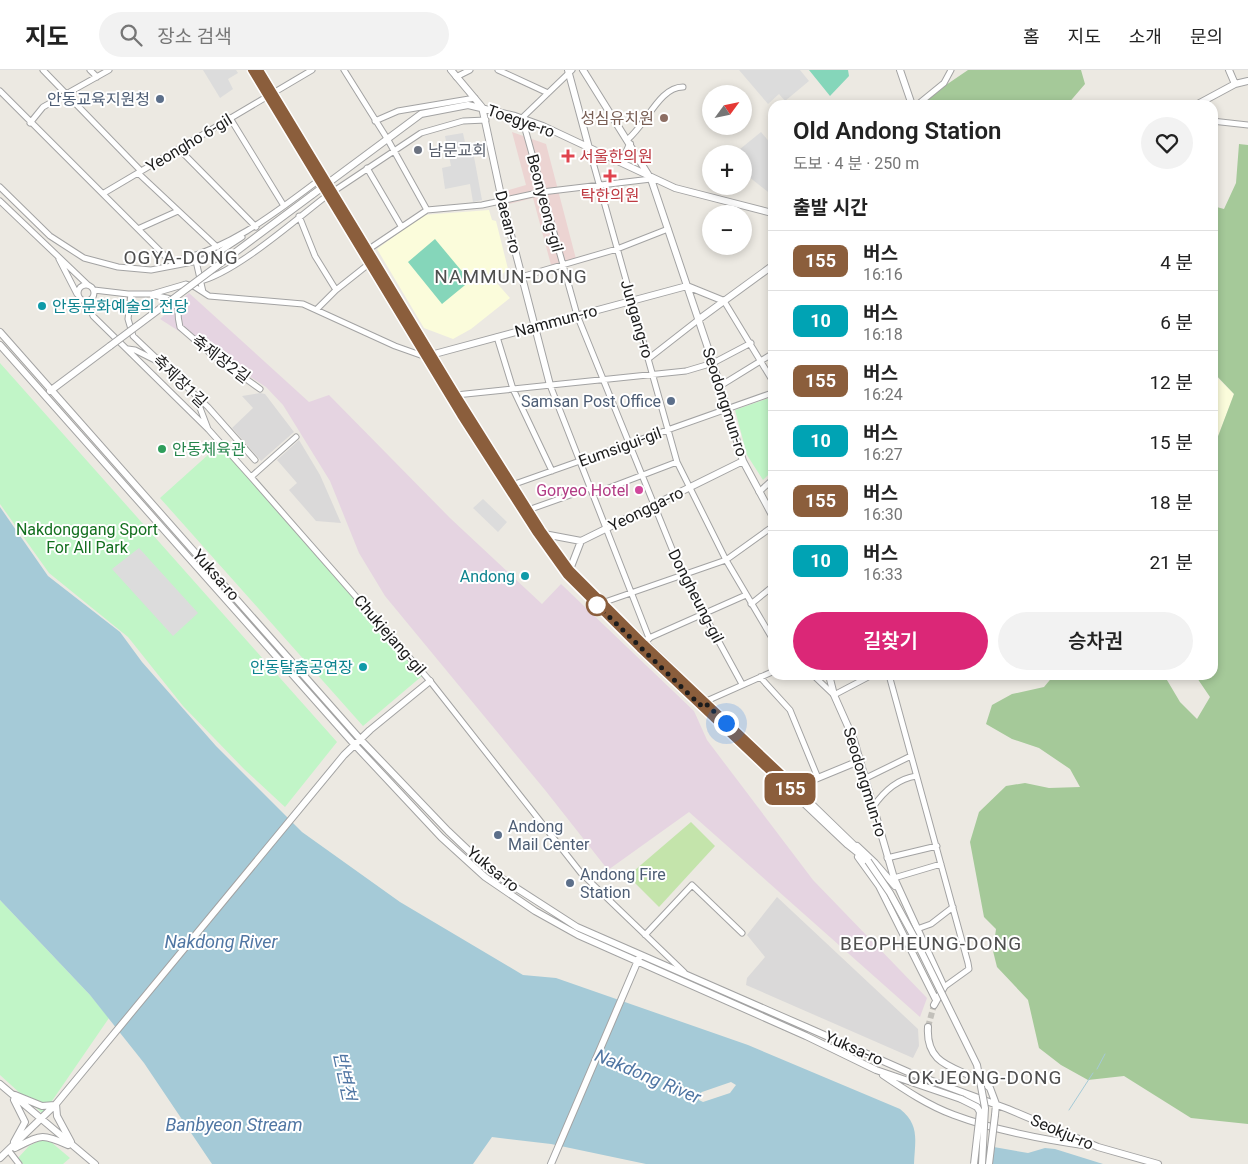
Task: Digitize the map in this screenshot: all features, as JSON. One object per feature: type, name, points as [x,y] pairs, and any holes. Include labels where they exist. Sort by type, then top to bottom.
[{"type":"street","points":[[43,70],[139,172],[217,247]]},
{"type":"street","points":[[90,70],[97,77]]},
{"type":"street","points":[[30,123],[43,106],[68,95],[109,70]]},
{"type":"street","points":[[252,70],[267,97],[369,249],[429,356],[456,395],[568,572],[642,646]]},
{"type":"street","points":[[259,70],[274,93],[324,183]]},
{"type":"street","name":"Yeongho 6-gil","points":[[104,194],[312,70]]},
{"type":"street","points":[[344,70],[388,140],[427,210]]},
{"type":"street","name":"Daean-ro","points":[[451,70],[482,106],[502,200],[550,384],[649,638]]},
{"type":"street","points":[[456,77],[470,70]]},
{"type":"street","points":[[498,70],[548,93]]},
{"type":"street","name":"Seodongmun-ro","points":[[583,70],[651,179],[713,363],[743,461],[768,508]]},
{"type":"street","points":[[900,70],[910,100]]},
{"type":"street","points":[[923,100],[944,83],[951,70]]},
{"type":"street","points":[[1229,70],[1236,84]]},
{"type":"street","points":[[522,118],[570,71]]},
{"type":"street","name":"Jungang-ro","points":[[570,71],[599,185],[677,462],[726,560],[768,632]]},
{"type":"street","points":[[1206,100],[1236,84],[1248,81]]},
{"type":"street","points":[[614,161],[626,153],[629,142],[644,124],[663,95],[675,87],[683,87]]},
{"type":"street","points":[[0,91],[30,123],[140,228],[171,262],[191,258],[256,227],[284,206],[324,183]]},
{"type":"street","points":[[375,121],[398,111],[475,98]]},
{"type":"street","name":"Toegye-ro","points":[[52,390],[312,195],[324,183],[388,140],[421,114],[451,107],[482,106],[522,118],[589,148],[651,179],[675,188],[768,211]]},
{"type":"street","points":[[230,118],[284,206]]},
{"type":"street","name":"Beonyeong-gil","points":[[522,118],[577,316],[628,443]]},
{"type":"street","points":[[0,201],[94,290],[147,294],[214,278],[240,261],[299,216],[421,133],[463,121],[486,120]]},
{"type":"street","points":[[1218,122],[1248,125]]},
{"type":"street","points":[[179,148],[256,227]]},
{"type":"street","points":[[368,168],[401,226]]},
{"type":"street","points":[[369,249],[427,210],[482,205],[542,192],[651,179]]},
{"type":"street","points":[[0,187],[50,236],[84,258],[118,267],[151,270],[196,261],[216,254],[248,231]]},
{"type":"street","points":[[332,193],[370,263],[429,356],[522,510],[568,572],[642,646],[849,843],[868,862],[890,893],[977,1065],[985,1108],[982,1164]]},
{"type":"street","points":[[140,228],[178,211]]},
{"type":"street","points":[[299,216],[311,248],[336,290]]},
{"type":"street","points":[[521,276],[617,249],[668,229]]},
{"type":"street","points":[[51,249],[62,263],[82,301],[88,301],[92,298],[94,290]]},
{"type":"street","points":[[196,261],[203,292]]},
{"type":"street","points":[[317,309],[336,290],[370,263]]},
{"type":"street","points":[[648,359],[724,300],[768,269]]},
{"type":"street","points":[[186,284],[208,296],[253,298],[303,304],[395,346],[429,356]]},
{"type":"street","points":[[77,294],[80,286],[88,285]]},
{"type":"street","points":[[687,286],[724,300],[768,372]]},
{"type":"street","name":"Nammun-ro","points":[[429,356],[687,286]]},
{"type":"street","name":"축제장1길","points":[[131,294],[128,326],[133,336],[194,395],[255,460]]},
{"type":"street","name":"축제장2길","points":[[147,294],[172,298],[177,302],[180,327],[210,353],[260,388]]},
{"type":"street","name":"Chukjejang-gil","points":[[88,301],[93,316],[208,429],[252,476],[430,681],[565,854],[607,900],[686,974]]},
{"type":"street","name":"Yuksa-ro","points":[[0,332],[360,739],[448,831],[490,871],[577,927],[908,1072],[996,1104]]},
{"type":"street","points":[[496,338],[513,389],[552,471]]},
{"type":"street","points":[[456,395],[686,371],[713,363],[751,343]]},
{"type":"street","name":"Yuksa-ro","points":[[0,345],[354,744],[442,837],[485,877],[561,926],[637,962],[806,1036],[876,1070],[961,1098],[996,1104]]},
{"type":"street","points":[[128,349],[135,350],[159,362]]},
{"type":"street","points":[[720,386],[768,357]]},
{"type":"street","points":[[45,396],[52,390]]},
{"type":"street","name":"Eumsigui-gil","points":[[512,485],[768,394]]},
{"type":"street","points":[[194,395],[204,412],[208,429]]},
{"type":"street","points":[[252,476],[296,437]]},
{"type":"street","name":"Dongheung-gil","points":[[628,443],[683,576],[742,684]]},
{"type":"street","name":"Yeongga-ro","points":[[581,541],[743,461]]},
{"type":"street","points":[[592,494],[677,462]]},
{"type":"street","points":[[759,492],[768,484]]},
{"type":"street","points":[[528,510],[590,488]]},
{"type":"street","points":[[601,603],[726,560],[768,530]]},
{"type":"street","points":[[544,534],[581,541],[568,572]]},
{"type":"street","points":[[751,604],[768,590]]},
{"type":"street","points":[[642,646],[649,638],[746,595]]},
{"type":"street","points":[[702,703],[768,673]]},
{"type":"street","points":[[760,676],[790,710],[818,778]]},
{"type":"street","points":[[817,680],[834,696],[863,680]]},
{"type":"street","name":"Seodongmun-ro","points":[[830,680],[834,696],[854,740],[887,858],[899,891]]},
{"type":"street","points":[[849,843],[879,886],[935,1003],[944,988],[965,974],[968,969],[942,864],[916,776],[891,680]]},
{"type":"street","points":[[0,1158],[42,1120],[56,1104],[344,755],[354,744],[430,681]]},
{"type":"street","points":[[864,779],[911,756]]},
{"type":"street","points":[[792,788],[859,761]]},
{"type":"street","points":[[873,807],[884,791],[906,777],[916,776]]},
{"type":"street","points":[[849,843],[875,863],[899,891],[944,988]]},
{"type":"street","points":[[887,858],[937,846]]},
{"type":"street","points":[[894,878],[942,864]]},
{"type":"street","points":[[645,935],[692,885],[742,933]]},
{"type":"street","points":[[917,929],[931,924],[953,907]]},
{"type":"street","points":[[551,1164],[640,954]]},
{"type":"street","points":[[928,1027],[927,1038],[930,1050],[938,1060],[986,1085],[993,1092],[996,1104],[989,1164]]},
{"type":"street","points":[[876,1070],[906,1091],[953,1115],[1008,1130],[1098,1147]]},
{"type":"street","points":[[0,1084],[95,1164]]},
{"type":"street","points":[[8,1091],[42,1106],[56,1104]]},
{"type":"street","points":[[8,1091],[18,1105],[25,1122],[9,1150]]},
{"type":"street","points":[[961,1098],[980,1112],[974,1164]]},
{"type":"street","points":[[56,1104],[57,1116],[74,1147]]},
{"type":"street","name":"Seokju-ro","points":[[996,1104],[1098,1147],[1158,1164]]},
{"type":"street","points":[[9,1150],[41,1136],[46,1136],[74,1147]]},
{"type":"street","points":[[9,1150],[19,1164]]},
{"type":"shaded area","points":[[203,70],[236,70],[238,73],[228,79],[233,89],[220,98]]},
{"type":"shaded area","points":[[739,70],[800,70],[809,81],[786,100],[779,94],[772,100],[768,100],[768,104]]},
{"type":"shaded area","points":[[512,132],[546,144],[576,259],[551,265],[533,198],[509,204],[505,191],[526,185]]},
{"type":"shaded area","points":[[761,132],[768,140],[768,192],[752,179],[752,145],[745,145]]},
{"type":"shaded area","points":[[463,133],[466,147],[472,146],[482,200],[473,202],[470,184],[445,189],[442,168],[451,166],[445,136]]},
{"type":"shaded area","points":[[489,210],[492,220],[496,221],[508,269],[495,281],[510,298],[471,329],[453,339],[424,328],[377,249],[423,215]]},
{"type":"shaded area","points":[[189,293],[309,402],[329,395],[450,518],[542,604],[561,584],[694,711],[707,740],[813,880],[927,998],[920,1017],[689,812],[608,870],[545,790],[385,596],[359,553],[330,481],[283,405],[266,387],[160,319]]},
{"type":"shaded area","points":[[1218,378],[1234,394],[1218,436]]},
{"type":"shaded area","points":[[265,394],[294,432],[261,461],[232,428],[253,408],[242,396]]},
{"type":"shaded area","points":[[299,440],[320,475],[341,523],[316,521],[289,490],[297,483],[277,460]]},
{"type":"shaded area","points":[[483,499],[507,522],[498,532],[473,508]]},
{"type":"shaded area","points":[[139,548],[198,613],[173,636],[112,569]]},
{"type":"shaded area","points":[[777,897],[918,1029],[919,1046],[913,1058],[746,985],[747,978],[765,957],[747,935]]},
{"type":"green space","points":[[809,70],[848,70],[849,76],[830,96]]},
{"type":"green space","points":[[968,70],[1081,70],[1085,84],[1071,100],[928,100]]},
{"type":"green space","points":[[1239,144],[1248,145],[1248,1124],[1191,1118],[1124,1076],[1088,1080],[1061,1065],[1039,1048],[1028,1000],[997,967],[993,951],[996,929],[984,917],[970,842],[979,812],[1006,786],[1025,783],[1049,788],[1080,787],[1070,769],[1039,748],[1012,739],[986,724],[992,705],[1012,694],[1044,687],[1050,680],[1167,680],[1180,702],[1197,719],[1210,697],[1198,680],[1218,680],[1218,436],[1234,394],[1218,377],[1218,207],[1224,209],[1236,183]]},
{"type":"green space","points":[[435,239],[470,281],[442,304],[408,262]]},
{"type":"green space","name":"Nakdonggang Sport For All Park","points":[[0,363],[337,742],[285,807],[244,769],[183,706],[128,637],[49,573],[0,504]]},
{"type":"green space","points":[[768,398],[768,475],[763,480],[747,455],[735,410]]},
{"type":"green space","points":[[219,445],[422,676],[363,726],[160,498]]},
{"type":"green space","points":[[691,822],[715,846],[659,907],[628,876]]},
{"type":"green space","points":[[0,900],[90,995],[109,1018],[43,1114],[0,1075]]},
{"type":"green space","points":[[41,1140],[51,1142],[70,1158],[63,1164],[23,1164],[18,1158],[29,1146]]},
{"type":"water","name":"Nakdong River","points":[[0,507],[48,576],[120,632],[142,662],[216,746],[302,832],[400,902],[523,975],[556,978],[748,1045],[900,1109],[911,1121],[915,1134],[914,1164],[646,1164],[551,1144],[492,1137],[473,1164],[212,1164],[144,1063],[90,995],[0,900]],"holes":[[[731,1082],[736,1085],[730,1093],[703,1102],[699,1100],[699,1094],[702,1092]]]},
{"type":"water","points":[[988,1146],[1028,1153],[1045,1148],[1055,1149],[1103,1164],[977,1164],[982,1149]]},
{"type":"waterway","points":[[1097,1069],[1105,1054]]},
{"type":"waterway","points":[[1069,1110],[1093,1073]]},
{"type":"tunnel","points":[[928,1027],[934,1005]]},
{"type":"bus line","name":"155","points":[[252,70],[267,97],[329,194],[461,415],[537,533],[567,575],[640,648],[790,790],[794,786],[574,576],[541,530],[431,355],[334,191],[259,70]]},
{"type":"place","name":"안동교육지원청","points":[[160,99]]},
{"type":"place","name":"성심유치원","points":[[664,118]]},
{"type":"place","name":"남문교회","points":[[418,150]]},
{"type":"place","name":"서울한의원","points":[[568,156]]},
{"type":"place","name":"탁한의원","points":[[610,176]]},
{"type":"place","name":"안동문화예술의 전당","points":[[42,306]]},
{"type":"place","name":"Samsan Post Office","points":[[671,401]]},
{"type":"place","name":"안동체육관","points":[[162,449]]},
{"type":"place","name":"Goryeo Hotel","points":[[639,490]]},
{"type":"place","name":"Andong","points":[[525,576]]},
{"type":"place","name":"안동탈춤공연장","points":[[363,667]]},
{"type":"place","name":"Andong Mail Center","points":[[498,835]]},
{"type":"place","name":"Andong Fire Station","points":[[570,883]]},
{"type":"district","name":"OGYA-DONG","points":[[181,257]]},
{"type":"district","name":"NAMMUN-DONG","points":[[511,276]]},
{"type":"district","name":"BEOPHEUNG-DONG","points":[[931,943]]},
{"type":"district","name":"OKJEONG-DONG","points":[[985,1077]]},
{"type":"route","points":[[597,605],[700,705],[704,702],[726,723]]},
{"type":"water label","name":"반변천","points":[[345,1076]]},
{"type":"water label","name":"Banbyeon Stream","points":[[234,1124]]}]
